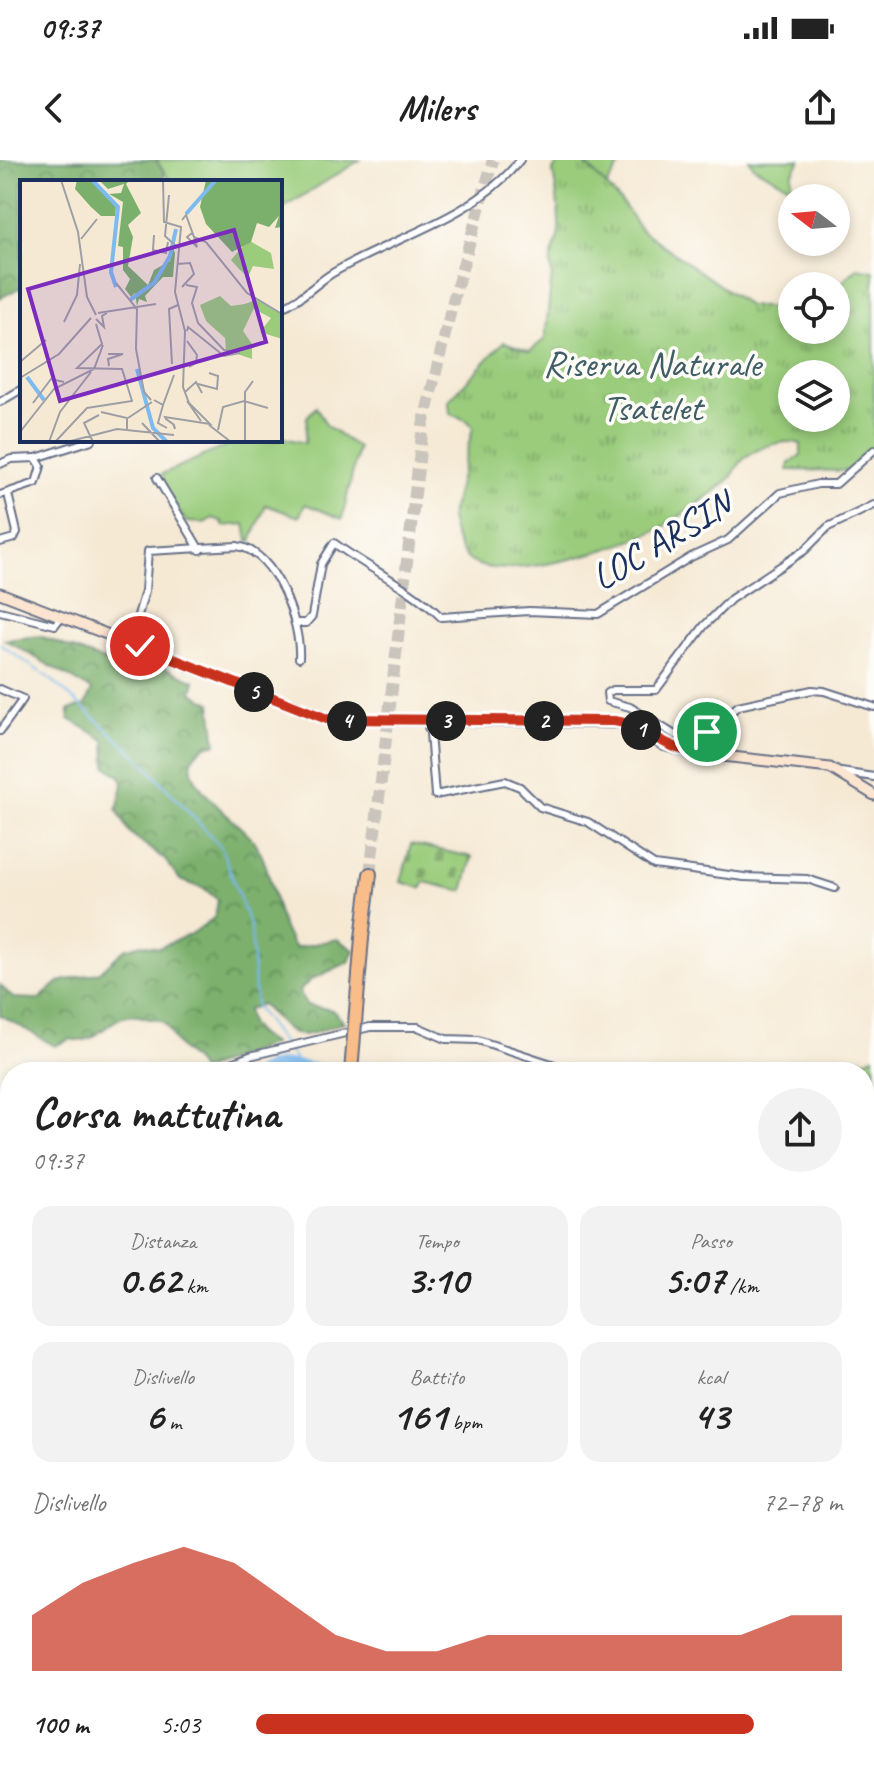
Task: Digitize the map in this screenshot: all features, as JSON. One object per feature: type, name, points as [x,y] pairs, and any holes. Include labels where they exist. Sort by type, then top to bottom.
[{"type":"highway","points":[[352,1062],[370,874]]},
{"type":"main road","points":[[0,593],[327,719],[614,721],[634,725],[672,749],[812,763],[841,772],[874,795]]},
{"type":"street","points":[[282,307],[332,274],[400,242],[482,196],[520,160]]},
{"type":"street","points":[[0,402],[20,390]]},
{"type":"street","points":[[0,464],[11,459],[36,458],[86,442]]},
{"type":"street","name":"LOC ARSIN","points":[[296,623],[306,623],[312,616],[321,564],[334,543],[360,564],[420,596],[441,617],[529,611],[598,614],[691,557],[728,540],[780,493],[818,484],[836,484],[874,450]]},
{"type":"street","points":[[0,542],[14,538],[17,532],[4,494],[36,483],[41,466],[36,458]]},
{"type":"street","points":[[157,478],[200,550]]},
{"type":"street","points":[[874,505],[828,527],[805,550],[731,599],[704,626],[661,686],[651,690],[613,690],[605,696],[608,701],[630,707],[653,719],[675,735],[707,732],[738,706],[812,690],[874,707]]},
{"type":"street","points":[[130,643],[145,591],[148,551],[246,548],[282,584],[296,623],[299,658]]},
{"type":"street","points":[[0,611],[55,625],[61,617]]},
{"type":"street","points":[[0,689],[23,699],[0,731]]},
{"type":"street","points":[[426,721],[430,733],[435,795],[505,781],[520,787],[540,807],[588,822],[654,865],[744,877],[807,879],[835,888]]},
{"type":"street","points":[[707,732],[712,753]]},
{"type":"street","points":[[841,772],[874,777]]},
{"type":"street","points":[[238,1062],[346,1030],[418,1027],[437,1037],[478,1040],[545,1062]]},
{"type":"green space","points":[[0,160],[156,160],[164,172],[163,180],[20,180],[20,288],[0,298]]},
{"type":"green space","points":[[156,160],[360,160],[282,209],[282,180],[170,180]]},
{"type":"green space","points":[[560,160],[623,160],[596,203],[559,235],[560,206],[553,171]]},
{"type":"green space","name":"Riserva Naturale Tsatelet","points":[[560,160],[582,160],[623,204],[641,230],[749,306],[778,308],[778,344],[850,344],[850,275],[857,268],[874,271],[874,447],[850,471],[788,470],[789,463],[801,455],[801,444],[774,444],[746,457],[725,483],[685,513],[631,541],[541,565],[489,568],[472,562],[457,543],[450,519],[473,427],[468,421],[450,413],[449,400],[504,342],[530,351],[545,339],[551,262],[559,230],[553,171]]},
{"type":"green space","points":[[749,160],[800,160],[792,174],[791,184],[785,184],[754,167]]},
{"type":"green space","points":[[316,407],[327,426],[358,448],[342,519],[305,504],[299,517],[266,505],[251,541],[248,540],[245,524],[223,526],[223,522],[213,518],[204,523],[186,522],[161,481],[162,474],[235,442],[282,442],[282,437],[305,443],[307,417]]},
{"type":"green space","points":[[40,636],[104,661],[113,662],[119,653],[164,667],[195,681],[192,693],[211,703],[216,744],[204,747],[195,755],[191,765],[194,777],[213,802],[255,843],[262,855],[282,923],[295,948],[337,939],[354,950],[349,962],[312,979],[299,991],[306,1005],[332,1010],[344,1022],[314,1033],[297,1034],[261,1004],[247,1010],[250,1023],[259,1035],[273,1044],[225,1062],[195,1062],[177,1044],[162,1021],[123,1017],[91,1038],[70,1039],[55,1046],[0,1015],[0,985],[13,998],[39,999],[59,982],[100,972],[125,949],[142,944],[159,948],[193,933],[215,917],[218,900],[205,889],[180,880],[165,860],[130,833],[117,810],[123,784],[120,776],[106,766],[105,740],[69,719],[69,710],[85,705],[92,690],[5,640]]},
{"type":"green space","points":[[411,844],[472,857],[463,891],[424,882],[422,888],[401,882]]},
{"type":"green space","points":[[874,1056],[874,1062],[826,1062],[844,1057],[866,1059]]},
{"type":"waterway","points":[[0,644],[53,681],[137,756],[221,847],[251,929],[256,1007],[297,1062]]},
{"type":"waterway","points":[[447,1062],[463,1062]]},
{"type":"waterway","points":[[463,1062],[479,1062]]},
{"type":"tunnel","points":[[370,874],[423,426],[454,297],[493,160]]},
{"type":"route","points":[[140,646],[299,711],[327,719],[375,722],[614,721],[634,725],[672,749],[712,753],[707,732]]}]
